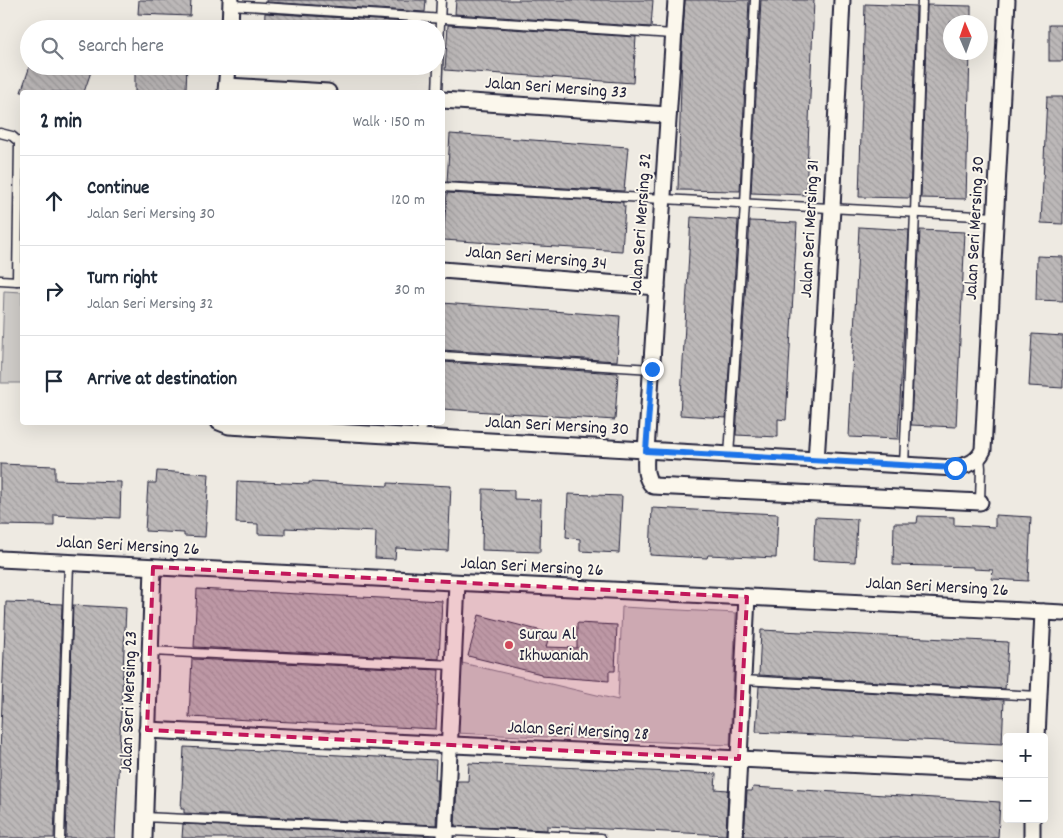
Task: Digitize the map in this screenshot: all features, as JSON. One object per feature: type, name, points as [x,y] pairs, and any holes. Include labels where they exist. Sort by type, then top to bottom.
[{"type":"street","name":"Jalan Seri Mersing 32","points":[[676,0],[646,451],[648,481],[653,486],[980,502]]},
{"type":"street","name":"Jalan Seri Mersing 31","points":[[816,461],[832,209],[842,0]]},
{"type":"street","name":"Jalan Seri Mersing 30","points":[[226,425],[421,430],[646,451],[904,466],[955,468],[973,463],[980,457],[982,450],[1008,0]]},
{"type":"street","points":[[230,20],[231,3]]},
{"type":"street","points":[[228,75],[227,89],[261,90]]},
{"type":"street","name":"Jalan Seri Mersing 33","points":[[445,100],[668,115]]},
{"type":"street","name":"Jalan Seri Mersing 34","points":[[445,270],[657,287]]},
{"type":"street","name":"Jalan Seri Mersing 26","points":[[0,559],[1063,613]]},
{"type":"street","name":"Jalan Seri Mersing 23","points":[[144,838],[154,567]]},
{"type":"street","points":[[446,834],[457,583]]},
{"type":"street","points":[[735,838],[747,597]]},
{"type":"street","points":[[1036,733],[1043,612]]},
{"type":"street","name":"Jalan Seri Mersing 28","points":[[148,730],[1003,772]]},
{"type":"street","points":[[1032,823],[1032,838]]},
{"type":"lane","points":[[440,18],[441,0]]},
{"type":"lane","points":[[729,456],[755,0]]},
{"type":"lane","points":[[904,466],[922,0]]},
{"type":"lane","points":[[231,3],[673,34]]},
{"type":"lane","points":[[437,90],[438,75]]},
{"type":"lane","points":[[0,133],[12,136],[19,142],[20,281],[0,280]]},
{"type":"lane","points":[[445,187],[996,218]]},
{"type":"lane","points":[[445,356],[652,369]]},
{"type":"lane","points":[[980,457],[980,502]]},
{"type":"lane","points":[[60,838],[69,563]]},
{"type":"lane","points":[[150,651],[453,666]]},
{"type":"lane","points":[[743,680],[1038,696]]},
{"type":"lane","points":[[144,817],[446,834],[601,838]]},
{"type":"highlighted area","points":[[153,567],[747,597],[739,759],[147,730]]},
{"type":"shaded area","points":[[4,291],[20,292],[20,383],[1,383]]},
{"type":"shaded area","points":[[622,607],[736,613],[730,745],[455,733],[458,662],[618,700]]},
{"type":"building","points":[[139,0],[191,0],[190,16],[138,14]]},
{"type":"building","points":[[266,0],[426,0],[425,12],[266,2]]},
{"type":"building","points":[[456,0],[653,0],[651,27],[455,14]]},
{"type":"building","points":[[685,0],[749,0],[740,191],[678,190]]},
{"type":"building","points":[[761,0],[814,0],[806,195],[751,193]]},
{"type":"building","points":[[865,4],[916,6],[910,198],[859,197]]},
{"type":"building","points":[[927,5],[971,6],[971,15],[943,15],[943,60],[970,60],[966,199],[921,198]]},
{"type":"building","points":[[265,13],[376,20],[265,20]]},
{"type":"building","points":[[448,25],[636,37],[633,83],[445,70]]},
{"type":"building","points":[[1049,25],[1063,25],[1063,61],[1049,61]]},
{"type":"building","points":[[27,75],[90,75],[85,90],[22,90]]},
{"type":"building","points":[[135,75],[187,75],[186,89],[135,90]]},
{"type":"building","points":[[1047,97],[1063,97],[1063,224],[1041,223]]},
{"type":"building","points":[[450,134],[628,147],[624,191],[447,182]]},
{"type":"building","points":[[447,193],[623,202],[623,206],[625,206],[622,251],[445,240]]},
{"type":"building","points":[[691,217],[738,220],[726,418],[680,415]]},
{"type":"building","points":[[750,221],[797,223],[786,420],[778,419],[778,437],[736,435]]},
{"type":"building","points":[[859,227],[909,230],[898,439],[849,437]]},
{"type":"building","points":[[920,230],[965,232],[956,427],[911,425]]},
{"type":"building","points":[[1037,256],[1063,257],[1063,301],[1036,300]]},
{"type":"building","points":[[445,303],[620,316],[617,361],[445,350]]},
{"type":"building","points":[[1032,334],[1063,336],[1063,388],[1029,386]]},
{"type":"building","points":[[445,362],[618,373],[615,420],[445,409]]},
{"type":"building","points":[[0,464],[55,466],[55,480],[121,482],[120,518],[54,515],[54,526],[0,525]]},
{"type":"building","points":[[157,471],[209,474],[205,537],[184,536],[184,533],[145,531],[148,483],[156,483]]},
{"type":"building","points":[[237,481],[388,486],[388,483],[451,486],[448,551],[396,548],[395,559],[375,558],[376,532],[285,528],[285,535],[258,534],[258,524],[236,523]]},
{"type":"building","points":[[483,489],[514,490],[514,499],[541,500],[540,552],[482,550]]},
{"type":"building","points":[[568,494],[622,496],[619,553],[580,551],[580,539],[566,537]]},
{"type":"building","points":[[652,508],[778,514],[776,558],[708,555],[707,558],[650,555]]},
{"type":"building","points":[[995,515],[1031,517],[1028,581],[992,579],[993,570],[973,569],[973,567],[893,565],[894,523],[917,523],[918,516],[954,517],[954,525],[995,527]]},
{"type":"building","points":[[815,517],[857,519],[855,562],[813,560]]},
{"type":"building","points":[[197,589],[442,601],[439,659],[194,647]]},
{"type":"building","points":[[6,602],[62,604],[54,838],[0,838],[0,753]]},
{"type":"building","points":[[73,605],[126,608],[115,838],[66,838]]},
{"type":"building","points":[[479,615],[550,633],[546,647],[577,648],[577,623],[617,625],[615,671],[609,671],[609,681],[541,676],[541,674],[468,656]]},
{"type":"building","points":[[761,630],[1008,642],[1005,689],[759,675]]},
{"type":"building","points":[[192,659],[439,670],[436,729],[189,717]]},
{"type":"building","points":[[759,686],[1004,700],[1002,744],[756,732]]},
{"type":"building","points":[[184,747],[436,760],[435,780],[438,780],[436,825],[184,813],[184,809],[181,809]]},
{"type":"building","points":[[469,763],[716,774],[715,789],[728,790],[726,835],[547,826],[547,830],[455,826],[457,781],[468,781]]},
{"type":"building","points":[[753,787],[1000,802],[998,838],[778,838],[744,836],[747,791],[752,791]]},
{"type":"building","points":[[183,824],[436,836],[436,838],[182,838]]},
{"type":"place","name":"Surau Al Ikhwaniah","points":[[509,645]]},
{"type":"route","points":[[652,369],[646,451],[955,468]]}]
